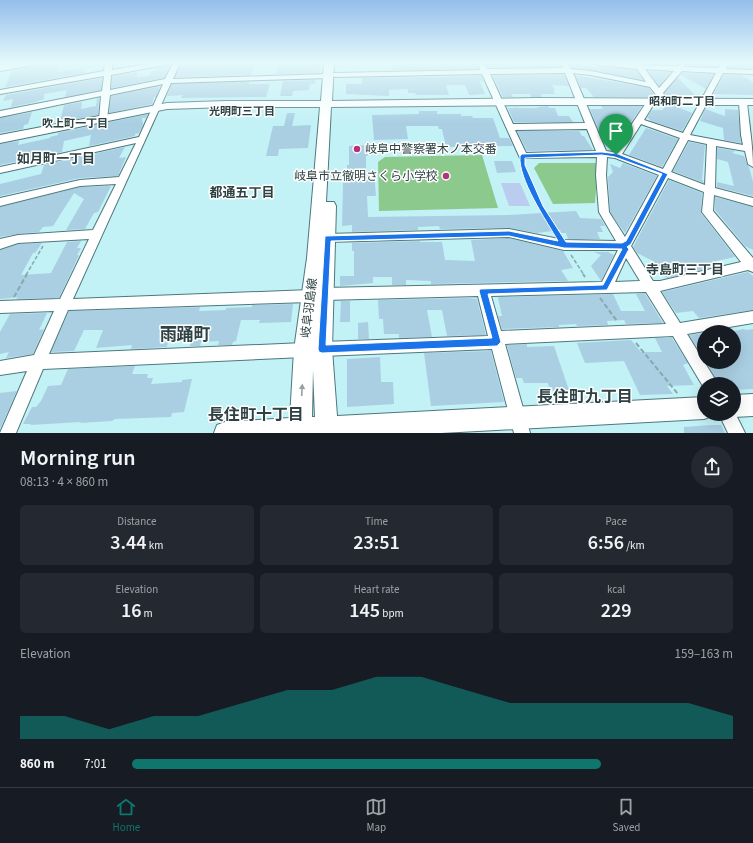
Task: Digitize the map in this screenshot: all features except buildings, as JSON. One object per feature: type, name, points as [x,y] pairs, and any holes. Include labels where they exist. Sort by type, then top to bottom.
[{"type":"street","points":[[0,92],[47,83]]},
{"type":"street","points":[[103,119],[107,83]]},
{"type":"street","points":[[0,114],[156,83]]},
{"type":"street","points":[[8,433],[64,304],[142,139],[166,83]]},
{"type":"street","name":"岐阜羽島線","points":[[300,431],[304,350],[317,295],[327,238],[331,83]]},
{"type":"street","points":[[489,83],[522,156],[616,155],[710,190],[753,202]]},
{"type":"street","points":[[573,83],[602,154],[601,175],[604,212],[624,247],[706,377]]},
{"type":"street","points":[[644,83],[652,85],[663,97]]},
{"type":"street","points":[[663,97],[671,83]]},
{"type":"street","points":[[605,288],[624,247],[715,83]]},
{"type":"street","points":[[0,139],[156,108],[186,105],[498,101],[651,102],[663,97],[704,102],[748,102],[749,123],[745,135],[751,149],[753,164]]},
{"type":"street","points":[[616,155],[651,102]]},
{"type":"street","name":"岐阜羽島線","points":[[327,430],[315,258],[330,104]]},
{"type":"street","points":[[639,121],[686,137],[751,149]]},
{"type":"street","points":[[510,127],[590,126]]},
{"type":"street","points":[[0,170],[142,139]]},
{"type":"street","points":[[4,307],[317,295],[660,286],[752,265],[707,212],[710,190],[712,141]]},
{"type":"street","points":[[0,202],[59,186],[122,180]]},
{"type":"street","points":[[327,238],[509,233],[564,245],[624,247]]},
{"type":"street","points":[[0,244],[18,239],[96,234]]},
{"type":"street","points":[[483,291],[520,426]]},
{"type":"street","points":[[322,349],[676,330],[753,317]]},
{"type":"street","points":[[0,368],[38,362],[304,350]]},
{"type":"street","points":[[741,406],[753,405]]},
{"type":"street","points":[[225,433],[520,426],[697,409]]},
{"type":"street","points":[[731,421],[737,433]]},
{"type":"path","points":[[522,156],[522,165],[540,206],[564,245]]},
{"type":"path","points":[[4,307],[48,237]]},
{"type":"green space","points":[[482,155],[498,208],[379,211],[378,162],[385,157]]},
{"type":"green space","points":[[539,163],[598,163],[595,203],[553,204],[534,168]]},
{"type":"water","points":[[501,183],[520,183],[530,206],[509,206]]},
{"type":"place","name":"岐阜中警察署木ノ本交番","points":[[357,149]]},
{"type":"place","name":"岐阜市立徹明さくら小学校","points":[[446,176]]},
{"type":"district","name":"昭和町二丁目","points":[[682,101]]},
{"type":"district","name":"光明町三丁目","points":[[242,111]]},
{"type":"district","name":"吹上町一丁目","points":[[75,123]]},
{"type":"district","name":"如月町一丁目","points":[[56,158]]},
{"type":"district","name":"都通五丁目","points":[[242,192]]},
{"type":"district","name":"寺島町三丁目","points":[[685,269]]},
{"type":"district","name":"雨踊町","points":[[185,334]]},
{"type":"district","name":"長住町九丁目","points":[[585,396]]},
{"type":"district","name":"長住町十丁目","points":[[256,414]]},
{"type":"route","points":[[616,155],[522,156],[522,165],[540,206],[564,245],[623,246],[625,249],[605,288],[483,291],[497,342],[322,349],[327,238],[509,233],[564,245],[623,246],[628,242],[665,174],[616,155]]}]
